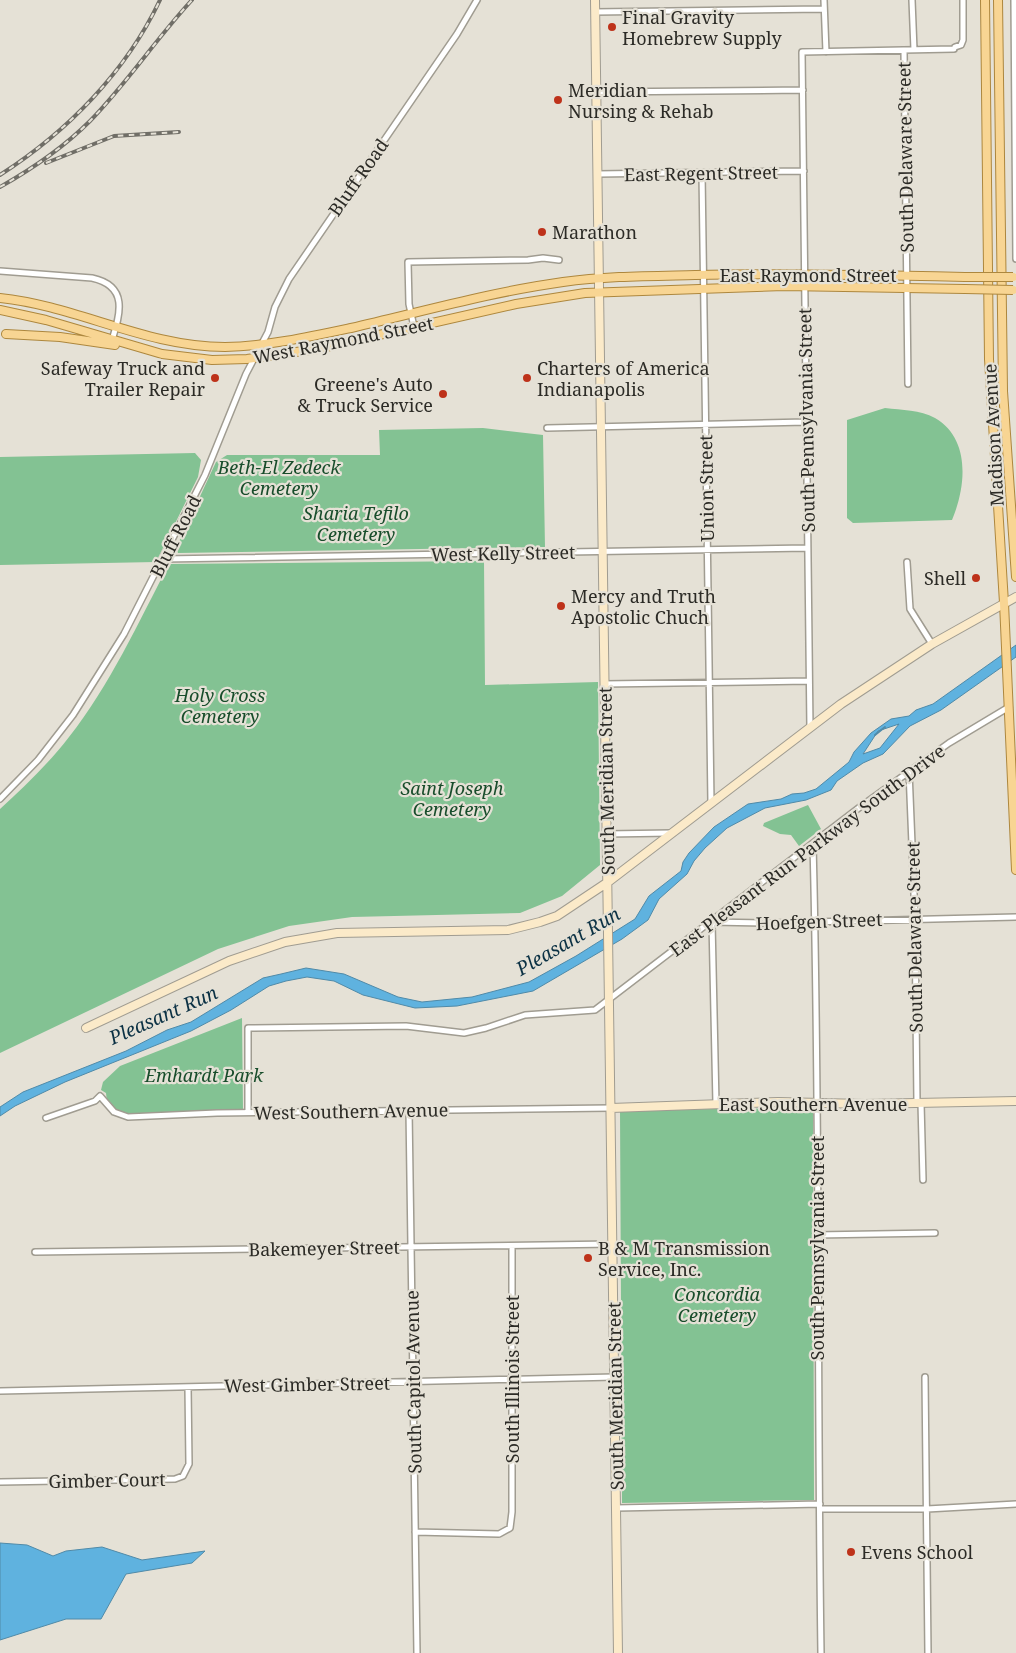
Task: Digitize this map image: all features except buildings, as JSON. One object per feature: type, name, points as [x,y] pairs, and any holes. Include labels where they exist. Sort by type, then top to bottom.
[{"type":"main road","name":"South Meridian Street","points":[[595,0],[618,1653]]},
{"type":"main road","name":"Madison Avenue","points":[[985,0],[988,360],[1004,603],[1016,870]]},
{"type":"main road","name":"Madison Avenue","points":[[998,0],[1003,391],[1016,577]]},
{"type":"main road","name":"East Raymond Street","points":[[600,278],[805,273],[1015,277]]},
{"type":"main road","name":"West Raymond Street","points":[[0,298],[42,305],[116,328],[182,344],[222,347],[260,345],[316,336],[551,284],[600,278]]},
{"type":"main road","name":"East Raymond Street","points":[[600,292],[805,286],[1015,290]]},
{"type":"main road","name":"West Raymond Street","points":[[0,310],[46,320],[137,348],[196,358],[253,359],[317,349],[540,299],[600,292]]},
{"type":"main road","points":[[3,334],[66,338],[137,348]]},
{"type":"main road","points":[[86,1028],[229,961],[284,942],[336,934],[520,928],[570,909],[863,689],[932,644],[1016,597]]},
{"type":"main road","name":"East Southern Avenue","points":[[611,1108],[778,1102],[817,1104],[1016,1101]]},
{"type":"street","name":"Bluff Road","points":[[0,799],[44,753],[84,699],[116,648],[164,559],[212,460],[253,359],[289,279],[457,34],[477,0]]},
{"type":"street","points":[[824,0],[826,52],[954,48],[962,44],[964,40],[963,0]]},
{"type":"street","name":"South Delaware Street","points":[[912,0],[914,50]]},
{"type":"street","points":[[1014,0],[1016,259]]},
{"type":"street","points":[[596,12],[824,9]]},
{"type":"street","name":"South Delaware Street","points":[[904,50],[908,384]]},
{"type":"street","name":"South Pennsylvania Street","points":[[810,728],[802,52],[826,52]]},
{"type":"street","points":[[596,92],[803,90]]},
{"type":"street","name":"East Regent Street","points":[[598,174],[804,171]]},
{"type":"street","name":"Union Street","points":[[702,173],[710,803]]},
{"type":"street","points":[[414,327],[411,314],[408,262],[542,258],[559,260]]},
{"type":"street","points":[[0,271],[99,280],[112,288],[119,299],[120,307],[112,340]]},
{"type":"street","points":[[547,428],[806,422]]},
{"type":"street","name":"West Kelly Street","points":[[164,559],[808,548]]},
{"type":"street","points":[[907,562],[910,609],[932,644]]},
{"type":"street","points":[[604,684],[809,681]]},
{"type":"street","name":"East Pleasant Run Parkway South Drive","points":[[248,1112],[248,1028],[406,1026],[464,1032],[483,1029],[524,1015],[588,1012],[595,1010],[909,771],[1009,707]]},
{"type":"street","name":"South Delaware Street","points":[[909,771],[923,1180]]},
{"type":"street","points":[[606,834],[672,833]]},
{"type":"street","name":"South Pennsylvania Street","points":[[813,844],[821,1653]]},
{"type":"street","name":"Hoefgen Street","points":[[712,922],[1016,917]]},
{"type":"street","points":[[712,922],[716,1104]]},
{"type":"street","name":"West Southern Avenue","points":[[46,1118],[95,1101],[100,1096],[114,1112],[128,1117],[248,1112],[611,1108]]},
{"type":"street","name":"South Capitol Avenue","points":[[409,1110],[417,1653]]},
{"type":"street","points":[[816,1235],[935,1233]]},
{"type":"street","name":"Bakemeyer Street","points":[[35,1252],[613,1244]]},
{"type":"street","name":"South Illinois Street","points":[[415,1532],[499,1534],[510,1528],[512,1512],[512,1246]]},
{"type":"street","name":"West Gimber Street","points":[[0,1390],[614,1377]]},
{"type":"street","points":[[925,1377],[928,1653]]},
{"type":"street","name":"Gimber Court","points":[[0,1482],[175,1479],[183,1476],[188,1466],[188,1387]]},
{"type":"street","points":[[616,1508],[820,1507],[927,1509],[1016,1504]]},
{"type":"green space","points":[[885,408],[929,415],[947,427],[955,438],[960,451],[962,479],[957,507],[952,520],[853,523],[847,518],[847,420]]},
{"type":"green space","points":[[483,428],[543,435],[545,547],[178,553],[176,548],[216,462],[227,455],[380,455],[379,430]]},
{"type":"green space","points":[[195,453],[201,460],[198,477],[156,562],[0,565],[0,457]]},
{"type":"green space","name":"Holy Cross Cemetery","points":[[484,561],[485,685],[598,682],[600,865],[562,896],[520,913],[352,917],[289,926],[218,949],[0,1053],[0,809],[45,765],[84,717],[123,653],[169,564]]},
{"type":"green space","points":[[808,805],[821,829],[799,846],[791,835],[780,834],[763,826],[764,823]]},
{"type":"green space","name":"Emhardt Park","points":[[242,1018],[243,1111],[133,1116],[118,1113],[107,1102],[106,1093],[101,1090],[103,1082],[120,1066]]},
{"type":"green space","name":"Concordia Cemetery","points":[[813,1108],[814,1500],[622,1503],[620,1110]]},
{"type":"water","name":"Pleasant Run","points":[[1016,645],[1016,657],[941,710],[910,726],[883,754],[863,763],[837,781],[831,790],[806,800],[765,808],[727,828],[705,848],[694,861],[687,874],[659,899],[648,920],[622,939],[533,991],[457,1006],[415,1008],[363,995],[334,981],[307,977],[286,981],[269,986],[231,1010],[191,1031],[65,1082],[15,1106],[0,1116],[0,1107],[23,1092],[126,1051],[167,1030],[191,1022],[263,978],[306,968],[344,974],[398,997],[422,1002],[472,997],[529,982],[576,956],[635,919],[649,896],[681,871],[683,862],[689,853],[714,827],[748,804],[781,799],[792,794],[816,789],[849,762],[854,752],[871,733],[891,719],[909,716],[916,710],[933,704]],"holes":[[[899,724],[880,748],[863,754],[878,731]]]},
{"type":"water","points":[[0,1543],[27,1545],[53,1556],[66,1551],[102,1547],[142,1560],[205,1551],[192,1563],[126,1574],[101,1619],[66,1619],[0,1640]]},
{"type":"waterway","name":"Pleasant Run","points":[[875,735],[885,727]]},
{"type":"railway","points":[[0,175],[48,140],[92,98],[130,52],[160,0]]},
{"type":"railway","points":[[0,187],[47,157],[90,121],[192,0]]},
{"type":"railway","points":[[46,163],[114,136],[179,132]]},
{"type":"place","name":"Final Gravity Homebrew Supply","points":[[612,27]]},
{"type":"place","name":"Meridian Nursing & Rehab","points":[[558,100]]},
{"type":"place","name":"Marathon","points":[[542,232]]},
{"type":"place","name":"Safeway Truck and Trailer Repair","points":[[215,378]]},
{"type":"place","name":"Charters of America Indianapolis","points":[[527,378]]},
{"type":"place","name":"Greene's Auto & Truck Service","points":[[443,394]]},
{"type":"place","name":"Shell","points":[[976,578]]},
{"type":"place","name":"Mercy and Truth Apostolic Chuch","points":[[561,606]]},
{"type":"place","name":"B & M Transmission Service, Inc.","points":[[588,1258]]},
{"type":"place","name":"Evens School","points":[[851,1552]]},
{"type":"park label","name":"Beth-El Zedeck Cemetery","points":[[279,477]]},
{"type":"park label","name":"Sharia Tefilo Cemetery","points":[[356,523]]},
{"type":"park label","name":"Saint Joseph Cemetery","points":[[452,798]]}]
